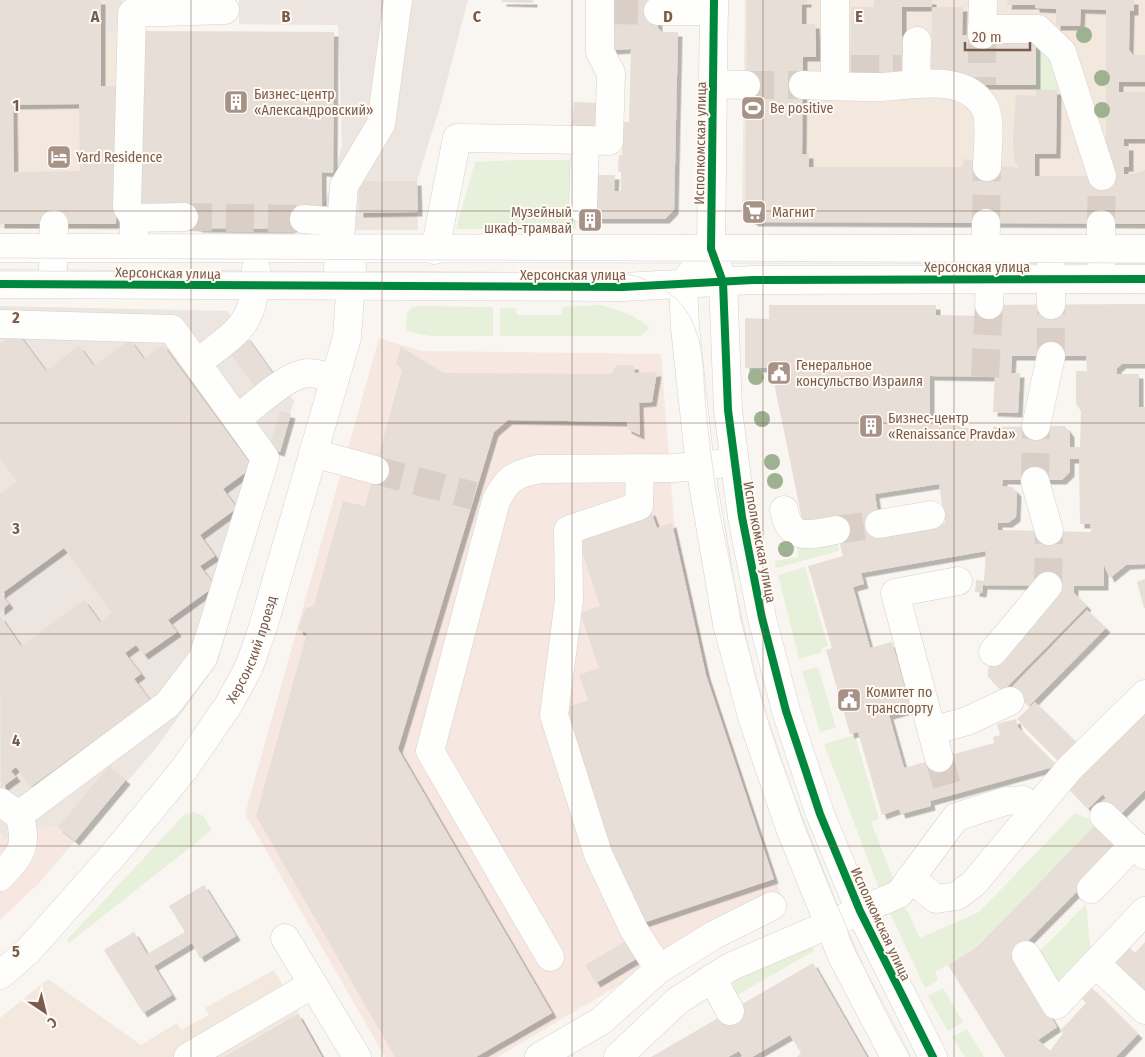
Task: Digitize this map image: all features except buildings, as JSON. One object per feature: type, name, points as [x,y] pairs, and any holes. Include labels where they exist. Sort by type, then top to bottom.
[{"type":"street","name":"Херсонский проезд","points":[[0,975],[28,951],[114,854],[185,768],[229,704],[249,666],[347,337],[345,250],[340,222],[344,186],[381,124],[398,0]]},
{"type":"street","points":[[835,0],[843,69],[803,77],[881,97],[911,74],[917,41]]},
{"type":"street","points":[[983,0],[982,32],[1038,29],[1062,52],[1102,176]]},
{"type":"street","points":[[435,250],[457,138],[609,141],[611,72],[600,52],[603,6]]},
{"type":"street","points":[[658,11],[714,6]]},
{"type":"street","name":"Исполкомская улица","points":[[714,6],[711,249],[723,282],[728,410],[734,462],[742,517],[762,618],[786,712],[820,814],[860,911],[933,1057]]},
{"type":"street","points":[[184,217],[147,214],[127,208],[132,13],[225,10]]},
{"type":"street","points":[[911,74],[942,84],[979,91],[988,118],[987,167]]},
{"type":"street","points":[[713,77],[746,77]]},
{"type":"street","points":[[583,209],[585,140]]},
{"type":"street","points":[[133,285],[134,249],[147,214]]},
{"type":"street","points":[[304,219],[340,222]]},
{"type":"street","points":[[52,284],[54,236]]},
{"type":"street","name":"Херсонская улица","points":[[0,248],[54,236],[134,249],[256,250],[711,249],[988,240],[1051,248],[1101,237],[1145,250]]},
{"type":"street","points":[[1101,237],[1101,279]]},
{"type":"street","points":[[988,240],[988,288]]},
{"type":"street","points":[[1051,248],[1051,292]]},
{"type":"street","points":[[711,249],[683,284],[684,328],[700,466],[727,624],[753,720],[790,828],[842,956],[895,1057]]},
{"type":"street","points":[[197,363],[241,330],[251,310],[257,286],[256,250]]},
{"type":"street","name":"Херсонская улица","points":[[0,284],[613,288],[723,282],[988,288],[1051,292],[1101,279],[1145,279]]},
{"type":"street","points":[[0,324],[172,329],[264,458],[203,658],[168,704],[10,808],[24,830],[24,846],[16,861],[0,877]]},
{"type":"street","points":[[1036,426],[1051,356]]},
{"type":"street","points":[[237,419],[282,384],[297,376],[308,373],[335,378]]},
{"type":"street","points":[[313,454],[375,470]]},
{"type":"street","points":[[550,957],[430,751],[485,498],[519,473],[539,469],[700,466],[734,462]]},
{"type":"street","points":[[640,468],[639,506],[568,530],[569,600],[554,715],[598,854],[634,930],[659,969]]},
{"type":"street","points":[[1035,480],[1049,531]]},
{"type":"street","points":[[742,517],[792,509],[786,522],[792,530],[800,534],[836,530]]},
{"type":"street","points":[[880,524],[931,515]]},
{"type":"street","points":[[939,758],[895,593],[958,581]]},
{"type":"street","points":[[993,652],[1048,586]]},
{"type":"street","points":[[910,878],[936,899],[957,896],[974,883],[1069,769],[1145,694]]},
{"type":"street","points":[[932,731],[967,721],[1010,701]]},
{"type":"street","points":[[618,1057],[677,1001],[714,977],[899,894],[953,806],[1023,800],[1035,810]]},
{"type":"street","points":[[1091,889],[1139,850],[1104,816]]},
{"type":"street","points":[[539,1057],[601,1020],[659,969],[714,936],[772,906]]},
{"type":"street","points":[[1026,955],[1056,1005],[1145,911]]},
{"type":"street","points":[[714,936],[714,977],[724,1015]]},
{"type":"street","points":[[285,938],[357,1057]]},
{"type":"street","points":[[1096,964],[1145,1010]]},
{"type":"street","points":[[188,1057],[313,984]]},
{"type":"shaded area","name":"Yard Residence","points":[[0,0],[105,0],[104,33],[123,33],[119,85],[118,230],[0,228]]},
{"type":"shaded area","points":[[105,0],[123,0],[123,33],[104,33]]},
{"type":"shaded area","points":[[239,0],[468,0],[441,103],[417,181],[418,230],[315,230],[337,166],[342,144],[338,25],[239,24]]},
{"type":"shaded area","points":[[745,0],[1145,0],[1145,225],[753,222],[747,218],[742,210]]},
{"type":"shaded area","points":[[0,306],[227,311],[294,401],[217,664],[156,748],[75,841],[58,827],[32,828],[16,832],[5,840],[0,833]]},
{"type":"shaded area","points":[[379,338],[421,351],[661,354],[674,522],[709,673],[782,899],[666,957],[498,1057],[385,1057],[245,814]]},
{"type":"shaded area","points":[[58,827],[75,841],[38,884],[0,920],[0,833],[5,840],[16,832],[32,828]]},
{"type":"shaded area","points":[[274,970],[324,1057],[0,1057],[0,1018],[48,979],[141,1045],[177,1023],[181,1030],[209,1015],[205,1008]]},
{"type":"green space","points":[[1036,35],[1055,65],[1057,90],[1036,90]]},
{"type":"green space","points":[[577,160],[576,229],[456,229],[475,162]]},
{"type":"green space","points":[[600,305],[626,314],[650,328],[640,336],[500,336],[500,308],[516,308],[517,315],[562,315],[563,307]]},
{"type":"green space","points":[[419,306],[493,307],[493,336],[430,336],[406,331],[407,313],[411,308]]},
{"type":"green space","points":[[837,541],[839,551],[776,568],[775,561],[798,557],[797,547]]},
{"type":"green space","points":[[805,567],[828,646],[821,648],[822,652],[799,659],[778,575]]},
{"type":"green space","points":[[818,667],[836,728],[820,732],[802,671]]},
{"type":"green space","points":[[855,735],[879,819],[871,822],[893,878],[892,885],[880,891],[824,744]]},
{"type":"green space","points":[[195,812],[203,816],[212,830],[69,943],[67,940],[185,814]]},
{"type":"green space","points":[[1075,813],[1097,823],[977,947],[935,972],[938,980],[925,988],[889,911],[905,906],[920,938],[979,912]]},
{"type":"green space","points":[[1086,904],[1091,955],[1058,990],[1038,953]]},
{"type":"green space","points":[[810,943],[814,951],[737,995],[733,989],[734,976]]},
{"type":"green space","points":[[943,988],[963,1022],[948,1031],[928,996]]},
{"type":"green space","points":[[967,1029],[984,1057],[965,1057],[952,1037]]},
{"type":"tunnel","points":[[610,10],[658,11]]},
{"type":"tunnel","points":[[982,35],[982,85]]},
{"type":"tunnel","points":[[851,69],[901,69]]},
{"type":"tunnel","points":[[746,85],[803,85]]},
{"type":"tunnel","points":[[986,223],[987,167]]},
{"type":"tunnel","points":[[1101,224],[1102,176]]},
{"type":"tunnel","points":[[184,217],[304,219]]},
{"type":"tunnel","points":[[985,377],[989,305]]},
{"type":"tunnel","points":[[1051,305],[1051,356]]},
{"type":"tunnel","points":[[1035,481],[1036,426]]},
{"type":"tunnel","points":[[375,470],[474,496]]},
{"type":"tunnel","points":[[836,530],[879,524]]},
{"type":"tunnel","points":[[1048,586],[1049,531]]},
{"type":"tunnel","points":[[939,758],[950,795]]},
{"type":"tram line","points":[[0,258],[1145,263]]},
{"type":"tram line","points":[[0,271],[623,273],[657,285],[675,298],[690,317],[701,348],[709,439],[720,514],[748,645],[766,714],[794,797],[845,923],[875,991],[910,1057]]},
{"type":"cycle path","points":[[714,0],[711,249],[723,282],[728,410],[742,517],[762,618],[786,711],[820,814],[860,911],[933,1057]]},
{"type":"cycle path","points":[[0,284],[623,287],[753,280],[1145,279]]},
{"type":"place","name":"Бизнес-центр «Александровский»","points":[[236,102]]},
{"type":"place","name":"Be positive","points":[[753,108]]},
{"type":"place","name":"Yard Residence","points":[[59,157]]},
{"type":"place","name":"Магнит","points":[[754,212]]},
{"type":"place","name":"Музейный шкаф-трамвай","points":[[590,220]]},
{"type":"place","name":"Генеральное консульство Израиля","points":[[779,373]]},
{"type":"place","name":"Бизнес-центр «Renaissance Pravda»","points":[[871,426]]},
{"type":"place","name":"Комитет по транспорту","points":[[849,700]]}]
